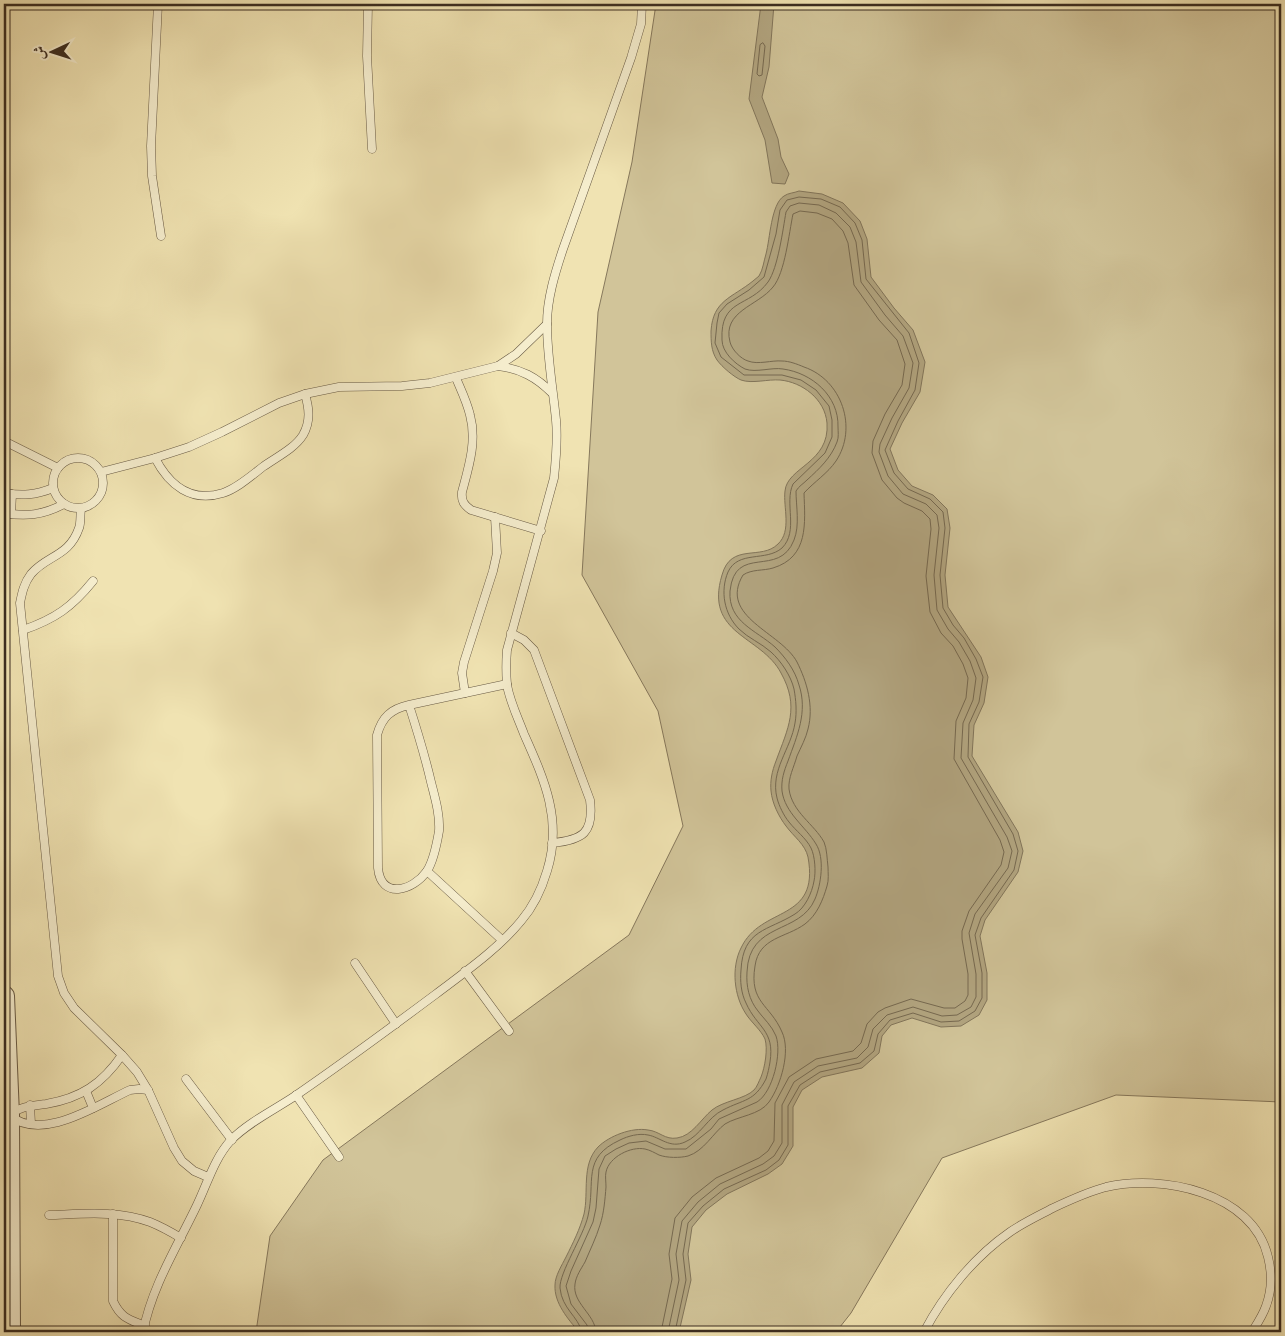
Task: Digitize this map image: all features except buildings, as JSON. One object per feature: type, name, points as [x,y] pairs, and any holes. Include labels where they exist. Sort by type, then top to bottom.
[{"type":"street","points":[[4,996],[10,1332]]},
{"type":"lane","points":[[158,4],[151,146],[152,176],[162,236]]},
{"type":"lane","points":[[368,4],[367,56],[372,149]]},
{"type":"lane","points":[[113,1214],[113,1301],[117,1311],[144,1329],[163,1273],[218,1157],[232,1140],[243,1130],[296,1096],[396,1024],[465,971],[502,940],[522,920],[537,897],[547,871],[552,843],[553,820],[549,797],[542,775],[516,714],[507,684],[506,667],[511,633],[541,531],[554,478],[557,450],[556,422],[547,324],[555,273],[631,58],[641,24],[642,4]]},
{"type":"lane","points":[[101,472],[156,458],[189,446],[222,432],[279,403],[305,394],[339,387],[402,386],[430,383],[498,366],[516,354],[547,324]]},
{"type":"lane","points":[[498,366],[528,373],[552,393]]},
{"type":"lane","points":[[456,378],[470,414],[473,429],[473,445],[461,499],[465,506],[471,510],[541,531]]},
{"type":"lane","points":[[156,458],[163,473],[175,486],[190,493],[207,496],[224,492],[293,445],[303,435],[308,422],[309,408],[305,394]]},
{"type":"lane","points":[[4,441],[58,468]]},
{"type":"lane","points":[[74,458],[83,458],[90,461],[101,472],[103,481],[102,491],[98,500],[90,506],[81,509],[72,508],[58,500],[53,488],[54,474],[65,462],[74,458]]},
{"type":"lane","points":[[53,488],[33,495],[8,494],[7,514],[38,515],[52,511],[64,504]]},
{"type":"lane","points":[[81,509],[80,527],[71,544],[60,555],[32,573],[23,588],[20,603],[58,976],[64,992],[74,1008],[137,1072],[148,1090],[174,1148],[182,1161],[194,1171],[208,1177]]},
{"type":"lane","points":[[466,693],[463,683],[463,668],[493,571],[496,553],[495,517]]},
{"type":"lane","points":[[23,630],[43,623],[62,613],[79,598],[93,581]]},
{"type":"lane","points":[[511,633],[524,640],[534,650],[590,800],[592,814],[588,828],[578,838],[552,843]]},
{"type":"lane","points":[[409,705],[438,805],[439,829],[435,852],[427,871],[418,879],[400,889],[391,889],[384,885],[378,877],[377,735],[380,724],[387,714],[397,708],[409,705],[507,684]]},
{"type":"lane","points":[[427,871],[502,940]]},
{"type":"lane","points":[[355,963],[396,1024]]},
{"type":"lane","points":[[465,971],[509,1031]]},
{"type":"lane","points":[[6,1115],[22,1107],[59,1101],[86,1091],[100,1082],[122,1055]]},
{"type":"lane","points":[[186,1079],[232,1140]]},
{"type":"lane","points":[[6,1115],[31,1124],[48,1123],[79,1116],[130,1090],[148,1090]]},
{"type":"lane","points":[[86,1091],[93,1108]]},
{"type":"lane","points":[[296,1096],[339,1157]]},
{"type":"lane","points":[[30,1105],[31,1124]]},
{"type":"lane","points":[[924,1332],[936,1311],[966,1272],[980,1256],[1010,1232],[1086,1193],[1122,1184],[1146,1183],[1184,1188],[1216,1198],[1233,1208],[1254,1228],[1263,1240],[1271,1276],[1270,1289],[1265,1308],[1252,1332]]},
{"type":"lane","points":[[49,1215],[113,1214],[150,1222],[181,1238]]},
{"type":"shaded area","points":[[656,4],[1281,4],[1281,1102],[1116,1095],[942,1158],[851,1313],[836,1332],[256,1332],[270,1236],[323,1160],[629,935],[683,826],[658,711],[582,575],[598,312],[632,162]]},
{"type":"water","points":[[761,4],[774,4],[769,67],[762,97],[778,139],[781,157],[789,174],[785,184],[772,183],[765,140],[749,99]]},
{"type":"water","points":[[799,191],[822,194],[843,203],[860,221],[867,239],[871,277],[913,330],[925,362],[920,392],[890,449],[898,470],[912,486],[933,495],[947,509],[950,528],[945,575],[948,607],[981,657],[988,677],[984,703],[974,725],[972,756],[1018,832],[1023,851],[1018,872],[985,920],[980,936],[987,973],[987,1000],[979,1015],[961,1026],[941,1027],[912,1018],[891,1025],[882,1036],[879,1053],[862,1068],[822,1077],[802,1090],[793,1107],[793,1146],[782,1164],[768,1174],[727,1194],[706,1210],[692,1227],[688,1254],[691,1280],[679,1332],[579,1332],[559,1304],[555,1292],[555,1282],[584,1214],[587,1170],[593,1154],[608,1139],[628,1131],[642,1129],[669,1138],[682,1137],[692,1131],[712,1110],[722,1104],[745,1096],[755,1089],[764,1068],[766,1043],[761,1032],[746,1014],[739,999],[735,982],[738,956],[750,934],[797,903],[805,893],[809,878],[807,852],[781,818],[774,805],[771,791],[772,772],[785,738],[790,717],[790,696],[787,685],[772,660],[727,622],[721,610],[719,595],[722,575],[726,565],[732,559],[739,555],[771,549],[782,539],[786,526],[785,491],[788,483],[793,476],[816,456],[822,447],[826,436],[827,423],[822,406],[804,388],[788,381],[780,380],[745,381],[732,374],[715,357],[711,335],[715,312],[731,296],[759,276],[766,254],[776,206],[786,195]]}]
